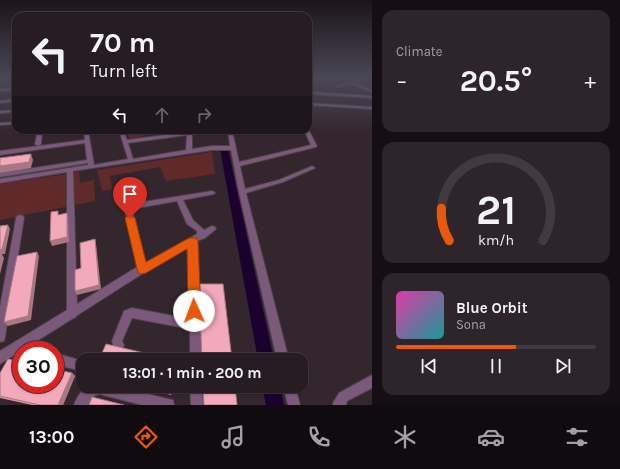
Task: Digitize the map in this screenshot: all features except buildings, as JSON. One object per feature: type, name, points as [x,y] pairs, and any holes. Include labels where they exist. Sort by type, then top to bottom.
[{"type":"street","points":[[0,102],[12,100]]},
{"type":"street","points":[[312,104],[372,108]]},
{"type":"street","points":[[0,112],[12,111]]},
{"type":"street","points":[[0,124],[12,123]]},
{"type":"street","points":[[38,144],[39,134]]},
{"type":"street","points":[[86,134],[90,164]]},
{"type":"street","points":[[122,134],[131,161]]},
{"type":"street","points":[[125,142],[174,134]]},
{"type":"street","points":[[189,152],[190,134]]},
{"type":"street","points":[[230,134],[231,148],[281,353]]},
{"type":"street","points":[[236,165],[314,146],[308,134]]},
{"type":"street","points":[[0,149],[87,139]]},
{"type":"street","points":[[0,153],[87,139]]},
{"type":"street","points":[[0,175],[90,164],[131,161],[216,147],[231,148]]},
{"type":"street","points":[[0,181],[70,171],[90,164]]},
{"type":"street","points":[[243,192],[281,181],[312,168]]},
{"type":"street","points":[[70,171],[72,314]]},
{"type":"street","points":[[128,207],[212,193]]},
{"type":"street","points":[[125,196],[142,269]]},
{"type":"street","points":[[179,199],[190,222],[200,230],[202,236]]},
{"type":"street","points":[[0,337],[3,304],[20,218]]},
{"type":"street","points":[[31,341],[142,269],[212,229]]},
{"type":"street","points":[[193,241],[196,353]]},
{"type":"street","points":[[118,345],[118,341],[128,314],[132,313],[195,325]]},
{"type":"street","points":[[0,358],[12,352]]},
{"type":"street","points":[[64,361],[76,364]]},
{"type":"street","points":[[340,404],[343,396],[372,382]]},
{"type":"street","points":[[80,405],[90,392],[99,388],[168,405]]},
{"type":"street","points":[[196,393],[197,405]]},
{"type":"street","points":[[291,393],[294,405]]},
{"type":"shaded area","points":[[128,134],[149,134],[141,137],[129,138]]},
{"type":"shaded area","points":[[212,152],[215,174],[166,181],[160,167],[110,176],[112,189],[102,191],[97,170]]},
{"type":"shaded area","points":[[79,172],[80,183],[94,180],[95,201],[0,220],[0,184]]},
{"type":"waterway","points":[[224,149],[265,353]]},
{"type":"waterway","points":[[272,393],[275,405]]},
{"type":"route","points":[[130,218],[142,269],[193,241],[194,311]]}]
